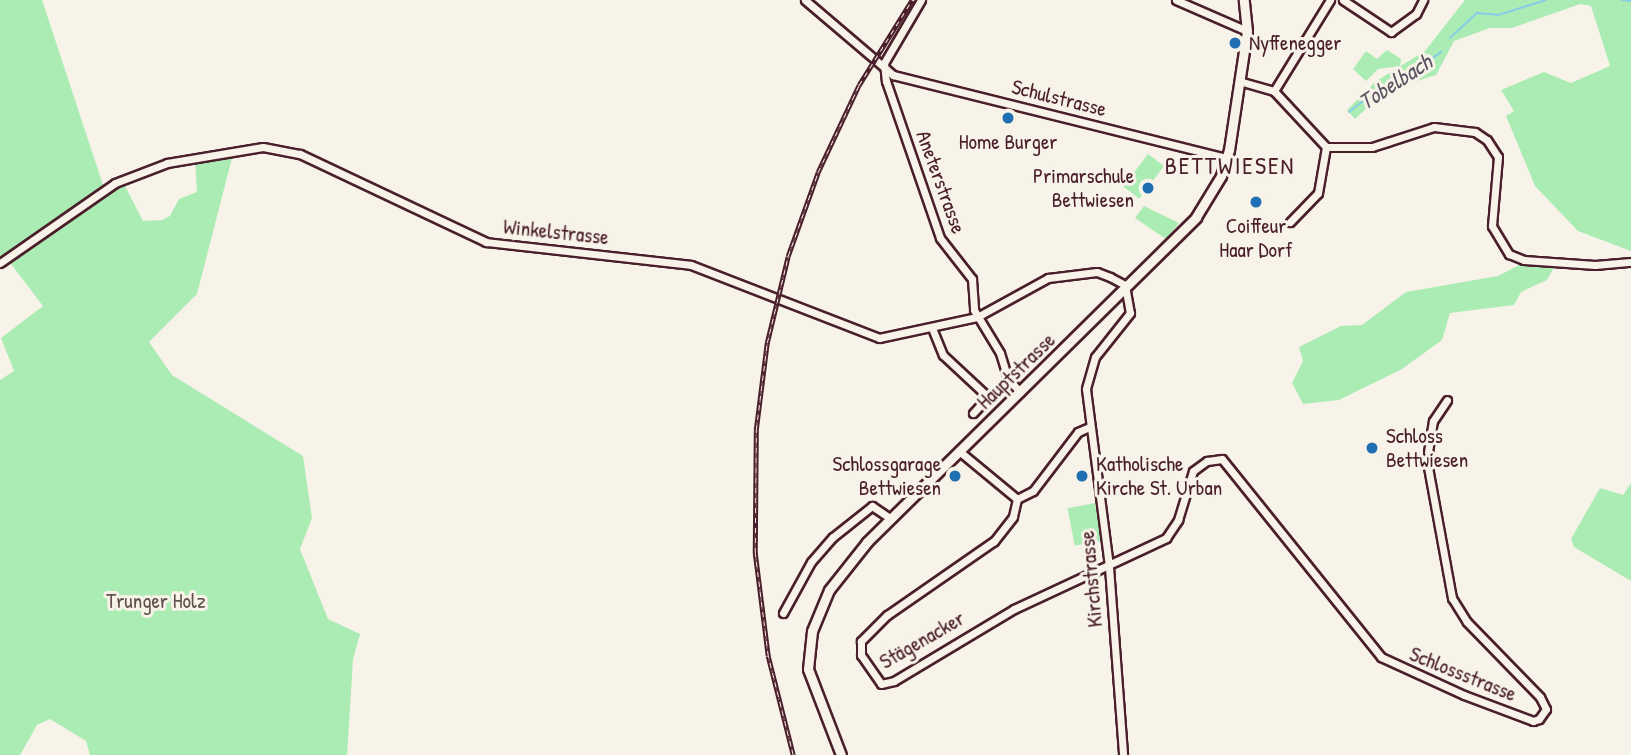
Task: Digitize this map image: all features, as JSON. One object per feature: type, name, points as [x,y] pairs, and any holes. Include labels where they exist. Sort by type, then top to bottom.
[{"type":"main road","name":"Hauptstrasse","points":[[841,755],[812,687],[809,640],[835,580],[959,451],[1189,227],[1214,190],[1227,158],[1247,31],[1244,0]]},
{"type":"street","name":"Aneterstrasse","points":[[805,0],[884,71],[940,238],[972,279],[977,317],[1000,353],[1008,379],[1020,392]]},
{"type":"street","points":[[884,71],[921,0]]},
{"type":"street","points":[[1176,0],[1247,31]]},
{"type":"street","points":[[1274,91],[1330,0]]},
{"type":"street","points":[[1343,0],[1391,32],[1416,14],[1423,0]]},
{"type":"street","name":"Schulstrasse","points":[[884,71],[1227,158]]},
{"type":"street","points":[[1239,81],[1274,91],[1326,147],[1372,147],[1434,127],[1475,132],[1488,140],[1497,157],[1492,226],[1509,254],[1524,260],[1595,265],[1631,262]]},
{"type":"street","points":[[1290,222],[1318,193],[1326,147]]},
{"type":"street","name":"Winkelstrasse","points":[[0,263],[115,183],[167,163],[243,148],[279,148],[486,242],[691,265],[879,338],[977,317],[1048,278],[1097,272],[1126,289]]},
{"type":"street","name":"Kirchstrasse","points":[[1124,755],[1109,567],[1090,427],[1089,372],[1130,313],[1126,289]]},
{"type":"street","points":[[932,328],[943,355],[976,382],[988,397],[973,413]]},
{"type":"street","points":[[1427,452],[1433,421],[1447,400]]},
{"type":"street","name":"Stägenacker","points":[[1090,427],[1078,432],[1033,491],[1017,499],[1013,517],[994,541],[887,615],[861,641],[861,655],[881,684],[894,681],[1014,609],[1109,567]]},
{"type":"street","points":[[959,451],[1017,499]]},
{"type":"street","name":"Schlossstrasse","points":[[1109,567],[1166,538],[1178,520],[1193,471],[1207,461],[1222,459],[1381,657],[1464,695],[1533,721],[1539,719],[1546,709],[1540,697],[1467,622],[1452,598],[1428,467]]},
{"type":"street","points":[[783,613],[811,562],[833,537],[873,506],[891,519]]},
{"type":"green space","points":[[0,0],[42,0],[104,188],[0,261]]},
{"type":"green space","points":[[1465,0],[1631,0],[1631,251],[1578,231],[1535,186],[1506,116],[1514,111],[1501,90],[1544,72],[1571,83],[1610,66],[1591,6],[1580,4],[1512,28],[1490,28],[1454,41],[1436,75],[1385,91],[1355,119],[1347,110],[1375,82],[1425,51]]},
{"type":"green space","points":[[1387,50],[1401,59],[1400,66],[1378,69],[1366,81],[1353,69],[1366,51],[1377,59]]},
{"type":"green space","name":"Trunger Holz","points":[[233,154],[197,294],[149,342],[172,375],[303,456],[312,518],[300,549],[328,619],[360,634],[353,659],[347,755],[90,755],[86,741],[50,719],[37,725],[20,755],[0,755],[0,380],[14,371],[1,338],[43,306],[8,260],[123,182],[143,221],[162,220],[170,216],[179,199],[197,192],[195,161]]},
{"type":"green space","points":[[1148,154],[1164,166],[1139,199],[1123,187]]},
{"type":"green space","points":[[1144,206],[1179,223],[1166,239],[1135,218]]},
{"type":"green space","points":[[1527,261],[1556,264],[1547,280],[1521,292],[1514,305],[1450,313],[1442,340],[1402,369],[1339,400],[1303,404],[1292,383],[1303,361],[1299,347],[1341,326],[1362,325],[1406,292],[1498,276]]},
{"type":"green space","points":[[1631,483],[1631,581],[1574,547],[1571,539],[1600,488],[1623,495]]},
{"type":"green space","points":[[1095,503],[1102,540],[1075,546],[1068,508]]},
{"type":"waterway","name":"Tobelbach","points":[[1450,38],[1477,13],[1498,15],[1546,0]]},
{"type":"waterway","name":"Tobelbach","points":[[1622,0],[1631,1]]},
{"type":"waterway","name":"Tobelbach","points":[[1349,112],[1382,86],[1412,73],[1441,52]]},
{"type":"railway","points":[[793,755],[768,656],[755,553],[756,430],[767,343],[788,256],[818,172],[859,85],[912,0]]},
{"type":"place","name":"Nyffenegger","points":[[1235,43]]},
{"type":"place","name":"Home Burger","points":[[1008,118]]},
{"type":"place","name":"Primarschule Bettwiesen","points":[[1148,188]]},
{"type":"place","name":"Coiffeur Haar Dorf","points":[[1256,202]]},
{"type":"place","name":"Schloss Bettwiesen","points":[[1372,448]]},
{"type":"place","name":"Schlossgarage Bettwiesen","points":[[955,476]]},
{"type":"place","name":"Katholische Kirche St. Urban","points":[[1082,476]]},
{"type":"district","name":"BETTWIESEN","points":[[1230,166]]}]
